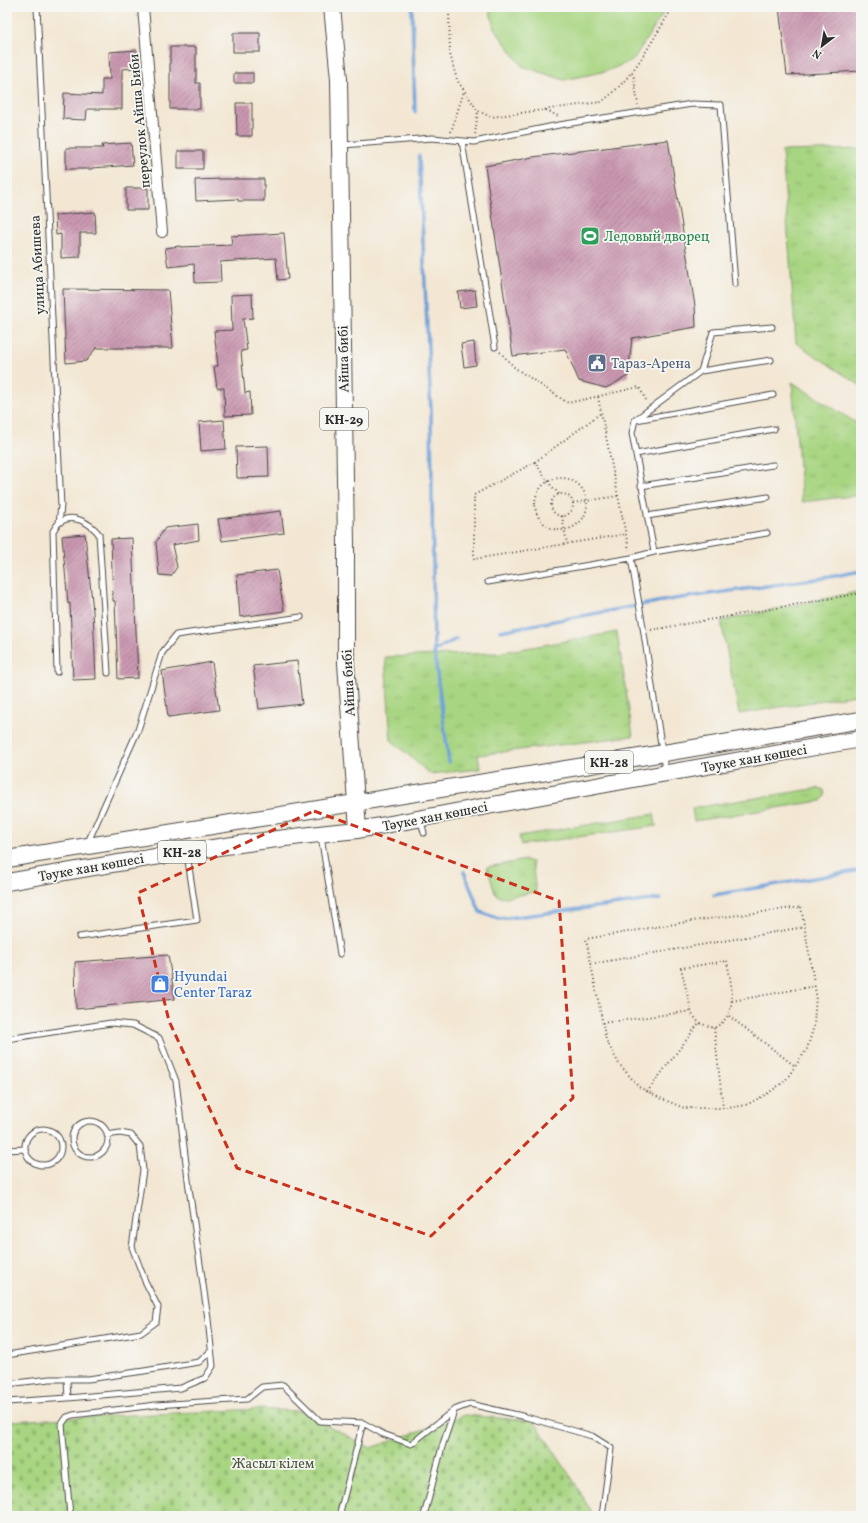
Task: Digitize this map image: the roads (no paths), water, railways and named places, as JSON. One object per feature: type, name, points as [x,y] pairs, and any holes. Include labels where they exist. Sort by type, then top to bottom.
[{"type":"main road","name":"Айша бибі","points":[[332,7],[339,79],[346,544],[346,663],[358,830]]},
{"type":"main road","name":"Тәуке хан көшесі","points":[[7,859],[356,804],[861,720]]},
{"type":"main road","name":"Тәуке хан көшесі","points":[[7,882],[186,852],[321,834],[422,826],[665,773],[861,740]]},
{"type":"street","name":"переулок Айша Биби","points":[[143,7],[162,232]]},
{"type":"lane","name":"улица Абишева","points":[[37,7],[61,506],[59,523],[53,531],[57,672]]},
{"type":"lane","points":[[340,145],[432,138],[474,142],[559,125],[692,104],[721,105],[734,284]]},
{"type":"lane","points":[[462,141],[496,347]]},
{"type":"lane","points":[[701,371],[713,332],[772,327]]},
{"type":"lane","points":[[654,552],[632,433],[635,420],[701,371],[771,360]]},
{"type":"lane","points":[[635,420],[773,395]]},
{"type":"lane","points":[[636,454],[774,430]]},
{"type":"lane","points":[[642,486],[773,465]]},
{"type":"lane","points":[[647,516],[768,497]]},
{"type":"lane","points":[[59,523],[71,518],[84,521],[98,534],[108,673]]},
{"type":"lane","points":[[488,582],[767,533]]},
{"type":"lane","points":[[631,558],[644,632],[665,773]]},
{"type":"lane","points":[[86,847],[138,730],[162,653],[176,635],[300,617]]},
{"type":"lane","points":[[321,834],[340,954]]},
{"type":"lane","points":[[79,937],[197,920],[186,852]]},
{"type":"lane","points":[[7,1039],[111,1023],[133,1025],[158,1038],[176,1081],[213,1366],[205,1378],[180,1388],[7,1402]]},
{"type":"lane","points":[[84,1122],[95,1122],[105,1129],[107,1135],[106,1147],[98,1155],[92,1157],[80,1154],[72,1143],[72,1134],[75,1129],[84,1122]]},
{"type":"lane","points":[[43,1128],[54,1132],[59,1137],[61,1146],[60,1154],[52,1163],[46,1165],[40,1165],[30,1160],[24,1149],[27,1137],[31,1132],[43,1128]]},
{"type":"lane","points":[[7,1354],[141,1333],[156,1322],[158,1307],[145,1281],[132,1247],[142,1170],[140,1146],[131,1135],[120,1133],[107,1135]]},
{"type":"lane","points":[[61,1146],[72,1143]]},
{"type":"lane","points":[[7,1150],[24,1149]]},
{"type":"lane","points":[[8,1384],[50,1379],[88,1379],[199,1362],[211,1351]]},
{"type":"lane","points":[[67,1379],[68,1398]]},
{"type":"lane","points":[[70,1516],[62,1424],[67,1417],[156,1405],[246,1399],[262,1387],[283,1385],[320,1421],[363,1423],[383,1434],[411,1444],[454,1410],[470,1404],[526,1417],[592,1436],[611,1448],[602,1516]]},
{"type":"lane","points":[[424,1516],[442,1447],[454,1410]]},
{"type":"lane","points":[[339,1516],[363,1423]]},
{"type":"waterway","points":[[412,7],[415,112]]},
{"type":"waterway","points":[[419,156],[431,412],[434,651]]},
{"type":"waterway","points":[[500,631],[674,599],[824,578],[861,571]]},
{"type":"waterway","points":[[449,762],[434,651],[456,639]]},
{"type":"waterway","points":[[714,895],[861,870]]},
{"type":"waterway","points":[[464,872],[480,912],[499,919],[660,899]]},
{"type":"place","name":"Ледовый дворец","points":[[590,236]]},
{"type":"place","name":"Тараз-Арена","points":[[597,363]]},
{"type":"place","name":"Hyundai Center Taraz","points":[[160,984]]},
{"type":"park label","name":"Жасыл кілем","points":[[273,1463]]}]
